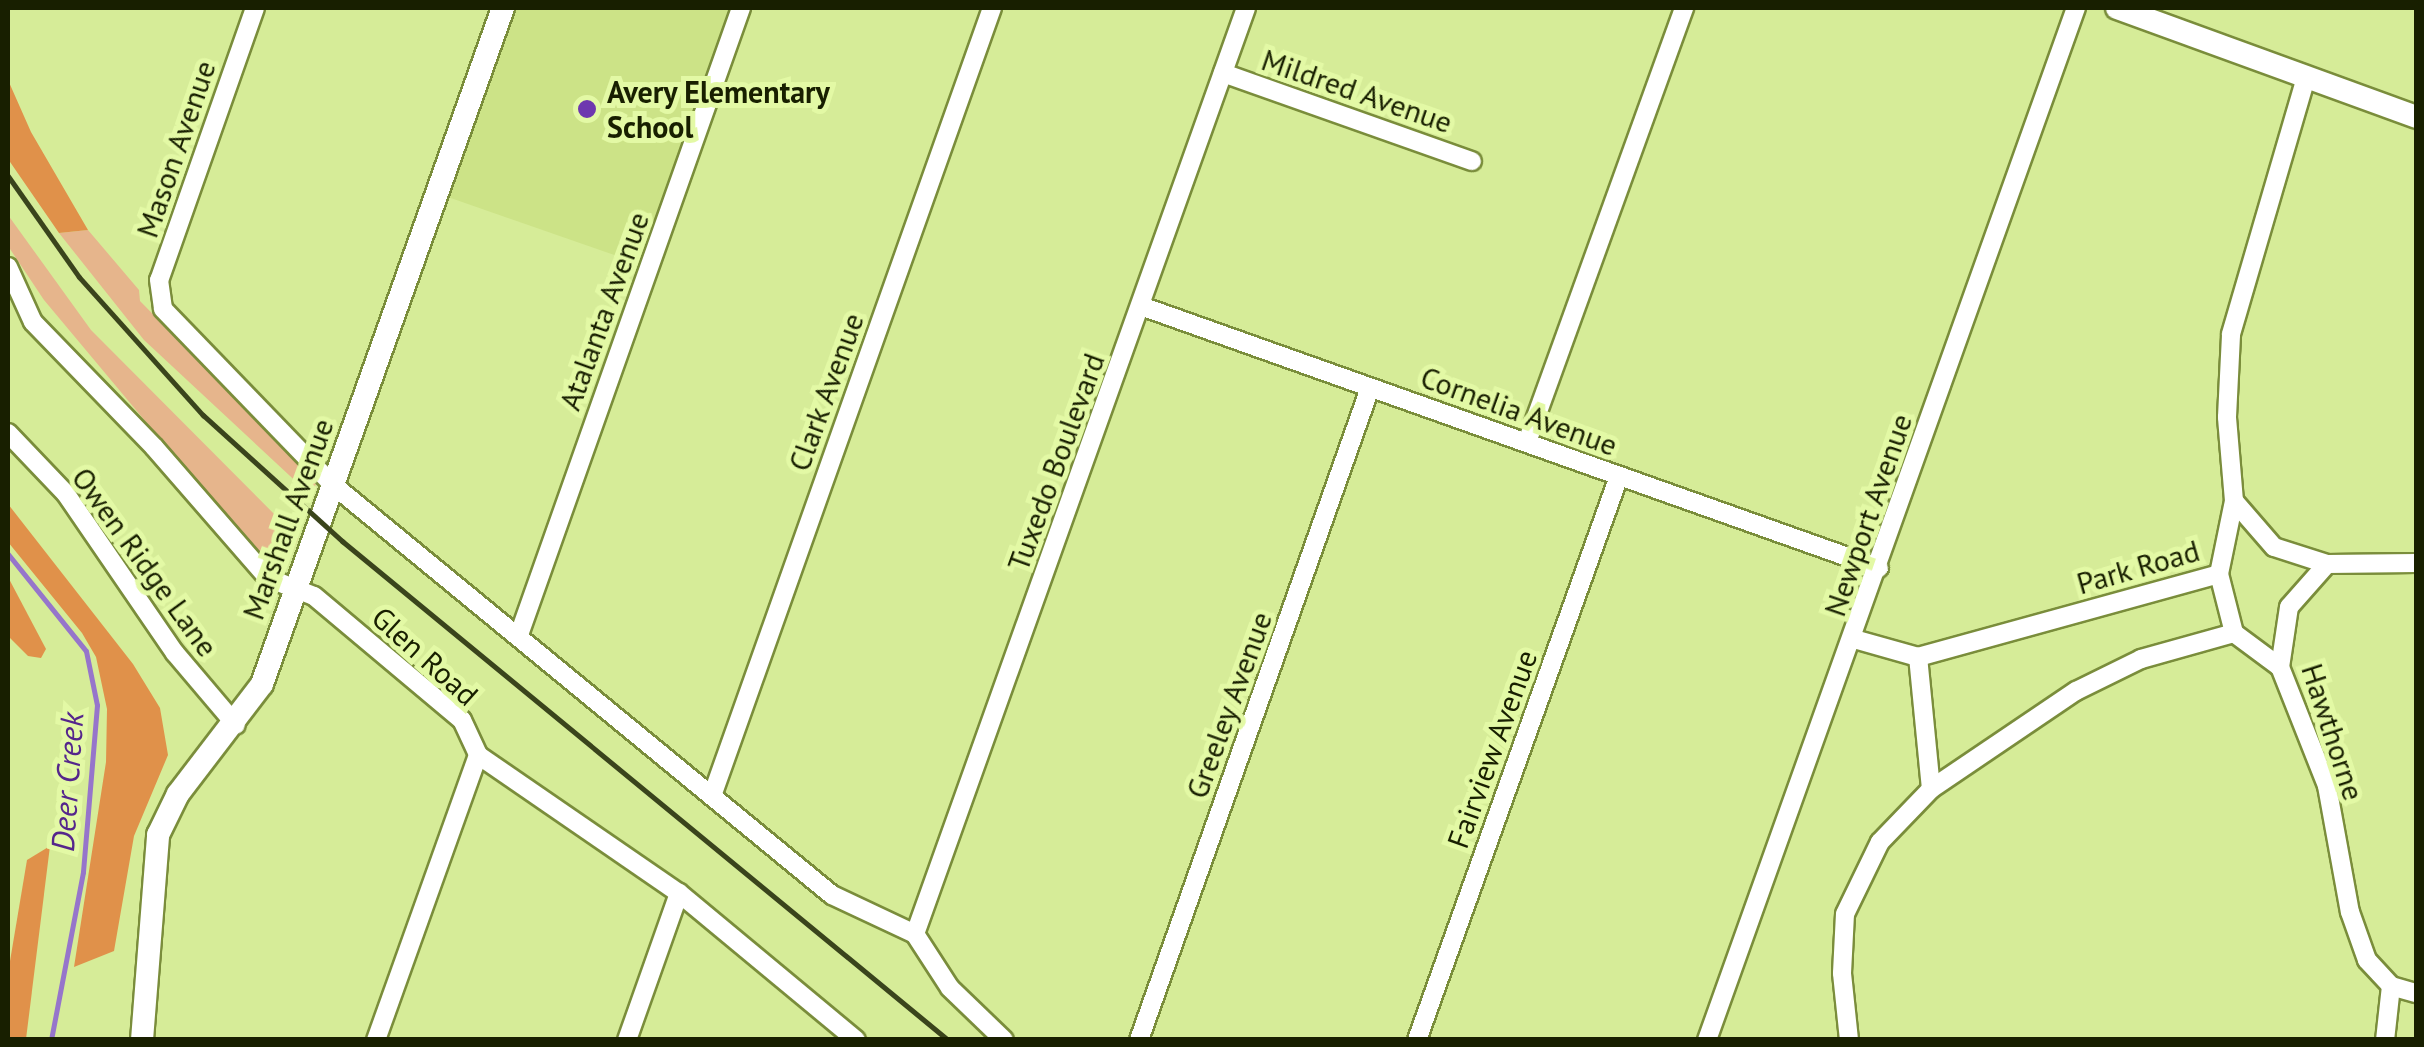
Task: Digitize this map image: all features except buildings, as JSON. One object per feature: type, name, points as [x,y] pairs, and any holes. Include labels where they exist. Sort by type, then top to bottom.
[{"type":"street","name":"Mason Avenue","points":[[255,8],[159,280],[163,309],[332,484]]},
{"type":"street","name":"Marshall Avenue","points":[[142,1040],[154,849],[178,794],[236,725],[262,684],[503,8]]},
{"type":"street","name":"Atalanta Avenue","points":[[520,632],[741,8]]},
{"type":"street","name":"Clark Avenue","points":[[712,796],[992,8]]},
{"type":"street","name":"Tuxedo Boulevard","points":[[915,934],[1246,8]]},
{"type":"street","points":[[1527,442],[1684,8]]},
{"type":"street","name":"Newport Avenue","points":[[1706,1040],[1854,638],[2076,8]]},
{"type":"street","points":[[2117,8],[2416,116]]},
{"type":"street","name":"Mildred Avenue","points":[[1223,73],[1472,161]]},
{"type":"street","points":[[2306,77],[2231,334],[2226,417],[2234,501],[2274,547],[2327,564],[2416,563]]},
{"type":"street","name":"Glen Road","points":[[8,267],[33,322],[154,447],[257,568],[314,596],[462,720],[478,755],[679,893],[856,1040]]},
{"type":"street","name":"Cornelia Avenue","points":[[1141,306],[1879,568]]},
{"type":"street","name":"Greeley Avenue","points":[[1139,1040],[1370,388]]},
{"type":"street","name":"Owen Ridge Lane","points":[[8,433],[66,494],[176,653],[236,725]]},
{"type":"street","name":"Fairview Avenue","points":[[1417,1040],[1619,476]]},
{"type":"street","points":[[332,484],[520,632],[832,895],[915,934],[950,988],[1004,1040]]},
{"type":"street","name":"Park Road","points":[[1918,656],[2220,574],[2234,501]]},
{"type":"street","name":"Hawthorne","points":[[2327,564],[2288,607],[2280,667],[2328,786],[2350,912],[2367,960],[2391,986]]},
{"type":"street","points":[[2220,574],[2234,633],[2280,667]]},
{"type":"street","points":[[1849,1040],[1842,973],[1845,914],[1880,842],[1931,789],[2076,691],[2141,660],[2234,633]]},
{"type":"street","points":[[1854,638],[1918,656],[1931,789]]},
{"type":"street","points":[[376,1040],[478,755]]},
{"type":"street","points":[[627,1040],[679,893]]},
{"type":"street","points":[[2385,1040],[2391,986],[2416,993]]},
{"type":"shaded area","name":"Avery Elementary School","points":[[511,8],[733,8],[643,265],[445,196]]},
{"type":"shaded area","points":[[8,80],[31,132],[88,230],[59,233],[8,159]]},
{"type":"shaded area","points":[[8,215],[91,330],[298,538],[286,568],[274,568],[248,544],[44,300],[8,246]]},
{"type":"shaded area","points":[[88,230],[139,290],[140,301],[317,481],[309,501],[302,497],[304,489],[144,340],[59,233]]},
{"type":"shaded area","points":[[8,504],[133,664],[160,708],[168,755],[134,836],[114,951],[74,967],[106,762],[107,709],[96,657],[82,633],[8,542]]},
{"type":"shaded area","points":[[8,577],[46,649],[41,658],[28,656],[8,636]]},
{"type":"shaded area","points":[[50,846],[26,1039],[8,1039],[8,973],[27,860]]},
{"type":"waterway","name":"Deer Creek","points":[[8,554],[86,651],[97,705],[83,872],[51,1040]]},
{"type":"railway","points":[[8,176],[79,277],[203,415],[342,541],[948,1040]]},
{"type":"place","name":"Avery Elementary School","points":[[587,109]]}]
